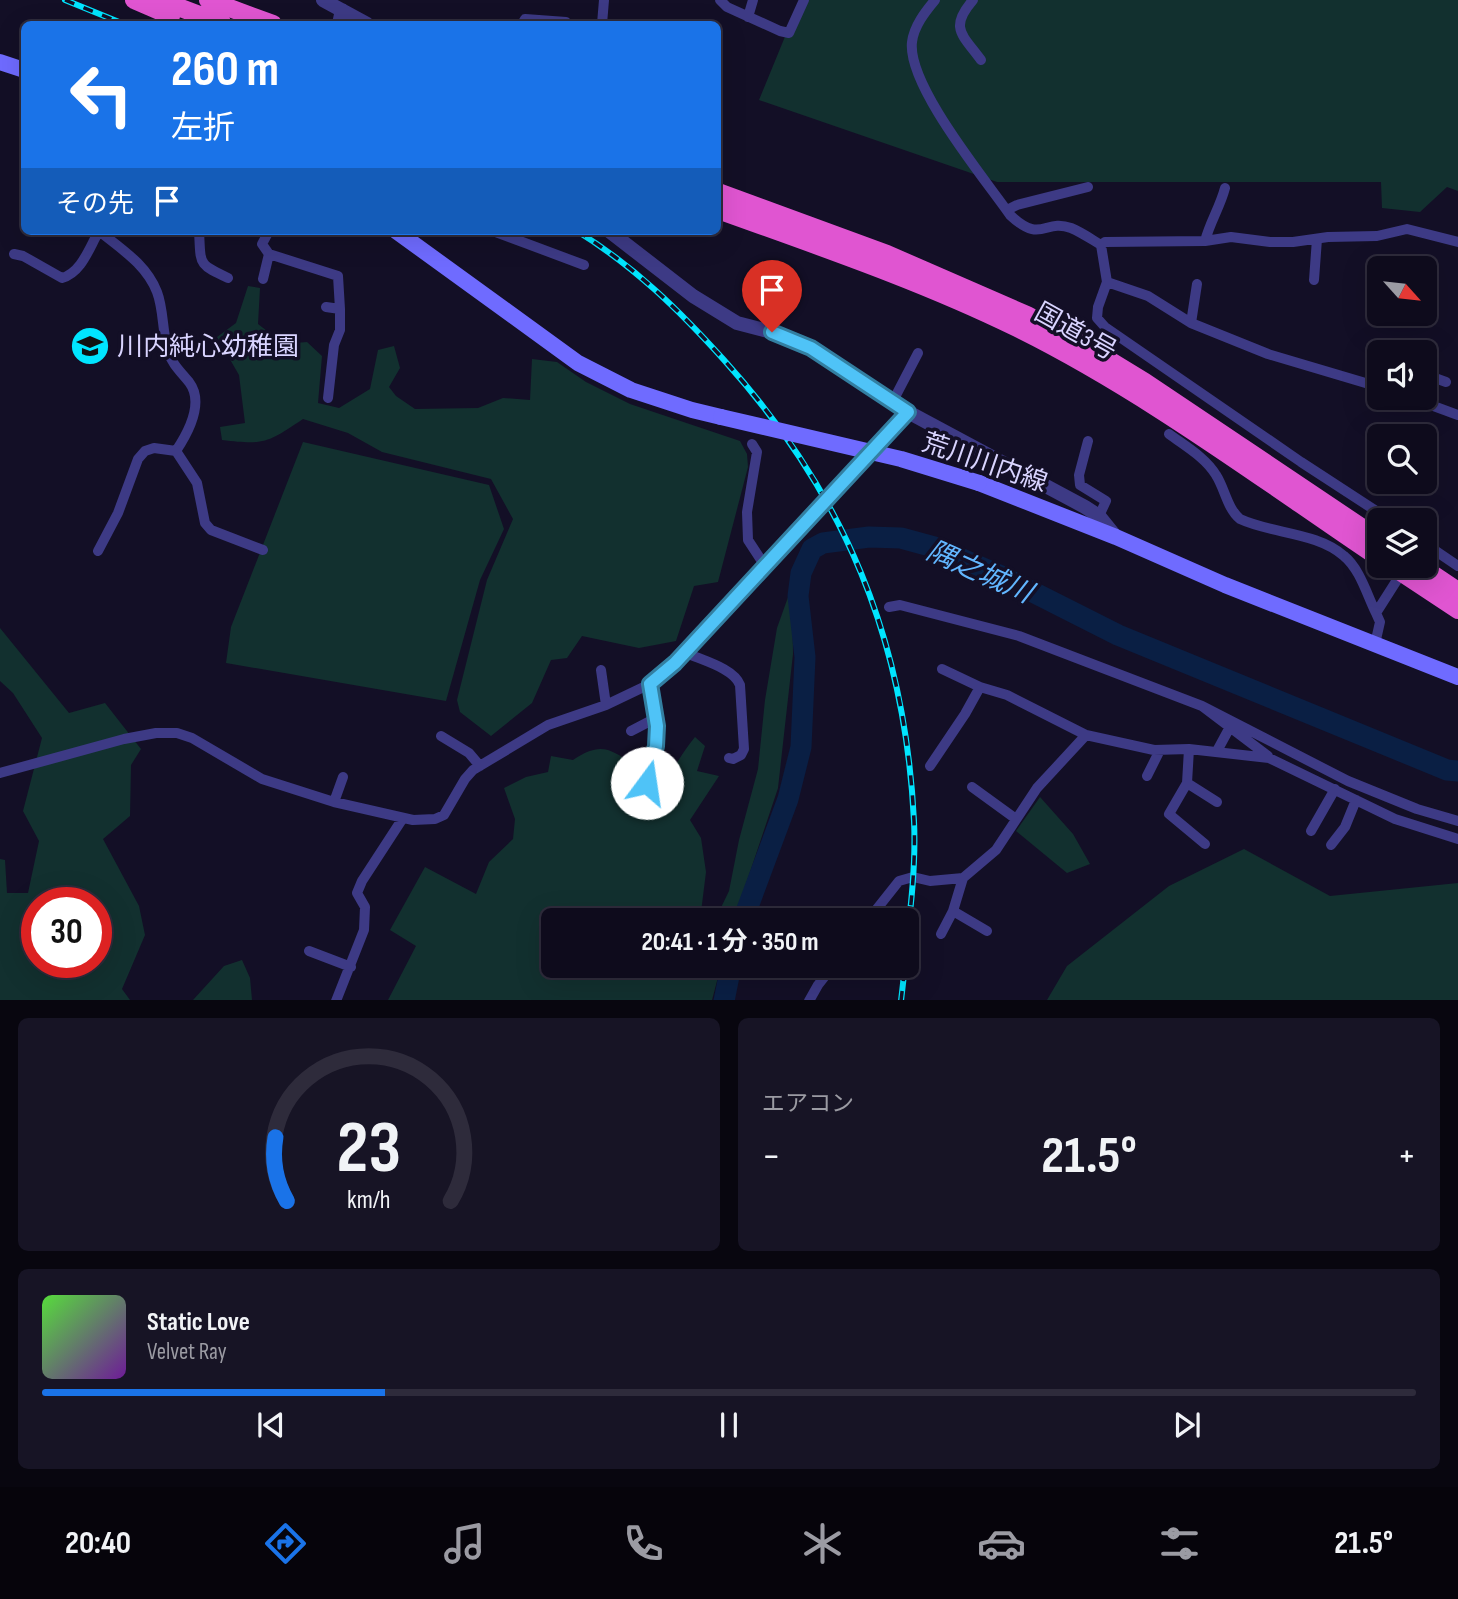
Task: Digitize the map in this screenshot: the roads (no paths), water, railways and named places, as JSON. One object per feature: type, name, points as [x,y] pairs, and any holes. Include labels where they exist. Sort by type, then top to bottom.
[{"type":"highway","points":[[134,0],[183,21]]},
{"type":"highway","points":[[160,0],[215,21]]},
{"type":"highway","points":[[208,0],[265,21]]},
{"type":"highway","name":"国道3号","points":[[721,193],[887,254],[1027,315],[1086,346],[1145,382],[1367,531]]},
{"type":"highway","name":"国道3号","points":[[721,210],[881,270],[1018,329],[1136,395],[1367,550]]},
{"type":"highway","points":[[1437,577],[1458,591]]},
{"type":"highway","points":[[1410,578],[1458,610]]},
{"type":"main road","points":[[0,62],[21,69]]},
{"type":"main road","name":"荒川川内線","points":[[402,235],[578,363],[631,390],[692,410],[901,459],[979,483],[1116,537],[1225,585],[1458,677]]},
{"type":"street","points":[[323,0],[361,21]]},
{"type":"street","points":[[602,21],[604,0]]},
{"type":"street","points":[[720,0],[727,7],[789,33],[804,0]]},
{"type":"street","points":[[748,17],[753,0]]},
{"type":"street","points":[[935,0],[917,27],[912,41],[912,56],[946,127],[1021,225],[1034,231],[1070,227],[1101,245]]},
{"type":"street","points":[[973,0],[961,14],[958,24],[981,60]]},
{"type":"street","points":[[524,21],[553,21]]},
{"type":"street","points":[[1007,210],[1087,187]]},
{"type":"street","points":[[1205,241],[1225,188]]},
{"type":"street","points":[[1101,245],[1105,242],[1205,241],[1231,237],[1270,242],[1377,236],[1407,229],[1458,242]]},
{"type":"street","points":[[14,254],[23,256],[62,278],[72,275],[97,235]]},
{"type":"street","points":[[104,235],[143,266],[158,294],[167,350],[173,365],[191,385],[194,419],[176,451]]},
{"type":"street","points":[[199,235],[201,263],[228,278]]},
{"type":"street","points":[[267,235],[262,244],[270,254],[338,276],[341,330],[334,345],[328,398]]},
{"type":"street","points":[[504,235],[584,265]]},
{"type":"street","points":[[614,235],[693,296],[737,323],[772,332],[811,348],[908,412],[1099,516],[1116,537]]},
{"type":"street","points":[[1314,280],[1317,239]]},
{"type":"street","points":[[1101,245],[1107,282],[1097,318],[1105,327],[1371,508]]},
{"type":"street","points":[[263,279],[270,254]]},
{"type":"street","points":[[1107,282],[1147,296],[1191,323],[1268,354],[1367,383]]},
{"type":"street","points":[[1191,323],[1197,284]]},
{"type":"street","points":[[326,306],[340,309]]},
{"type":"street","points":[[893,401],[918,353]]},
{"type":"street","points":[[1437,379],[1446,382]]},
{"type":"street","points":[[1437,407],[1458,415]]},
{"type":"street","points":[[0,772],[124,739],[156,733],[177,733],[192,738],[262,779],[334,802],[403,818],[435,819],[444,815],[465,779],[480,766],[548,725],[606,705],[650,684],[665,673],[908,412]]},
{"type":"street","points":[[1169,434],[1204,460],[1216,474],[1234,513],[1240,519],[1318,542],[1345,557],[1356,572],[1380,622],[1375,644]]},
{"type":"street","points":[[1088,441],[1079,475],[1080,485],[1106,501],[1099,516]]},
{"type":"street","points":[[752,444],[757,452],[747,512],[748,540],[765,566]]},
{"type":"street","points":[[98,551],[118,513],[138,459],[145,451],[154,448],[176,451],[197,483],[205,523],[211,530],[263,551]]},
{"type":"street","points":[[1437,552],[1458,566]]},
{"type":"street","points":[[1376,613],[1398,578]]},
{"type":"street","points":[[889,607],[900,606],[1019,636],[1202,706],[1348,781],[1417,809],[1458,821]]},
{"type":"street","points":[[684,652],[732,672],[738,678],[744,749],[741,755],[730,758]]},
{"type":"street","points":[[942,668],[981,687],[1007,695],[1086,735],[1160,750],[1217,751],[1269,758]]},
{"type":"street","points":[[601,670],[606,705]]},
{"type":"street","points":[[642,801],[656,746],[656,718],[650,684]]},
{"type":"street","points":[[930,766],[981,687]]},
{"type":"street","points":[[1202,706],[1269,758],[1395,819],[1458,839]]},
{"type":"street","points":[[631,731],[656,718]]},
{"type":"street","points":[[1217,751],[1230,727]]},
{"type":"street","points":[[878,908],[899,881],[912,877],[930,881],[962,878],[996,850],[1037,788],[1086,735]]},
{"type":"street","points":[[441,736],[469,753],[480,766]]},
{"type":"street","points":[[1189,749],[1186,783],[1169,814],[1205,844]]},
{"type":"street","points":[[1147,776],[1160,750]]},
{"type":"street","points":[[334,802],[343,777]]},
{"type":"street","points":[[1186,783],[1217,802]]},
{"type":"street","points":[[972,787],[1016,819]]},
{"type":"street","points":[[1311,831],[1335,789]]},
{"type":"street","points":[[1331,845],[1345,827],[1356,800]]},
{"type":"street","points":[[337,1000],[364,930],[365,907],[358,893],[362,881],[403,818]]},
{"type":"street","points":[[941,934],[953,911],[962,878]]},
{"type":"street","points":[[953,911],[986,931]]},
{"type":"street","points":[[309,951],[351,967]]},
{"type":"street","points":[[810,1000],[824,978]]},
{"type":"waterway","name":"隅之城川","points":[[747,908],[788,799],[801,747],[805,657],[798,596],[801,573],[812,549],[823,543],[869,537],[901,538],[934,547],[1001,576],[1118,635],[1447,770],[1458,771]]},
{"type":"waterway","name":"隅之城川","points":[[724,1000],[729,978]]},
{"type":"railway","points":[[65,0],[117,21]]},
{"type":"railway","points":[[583,235],[637,274],[673,306],[724,360],[767,411],[803,463],[835,517],[861,573],[882,631],[898,691],[908,755],[914,821],[910,908]]},
{"type":"railway","points":[[901,1000],[904,978]]},
{"type":"place","name":"川内純心幼稚園","points":[[90,346]]}]
